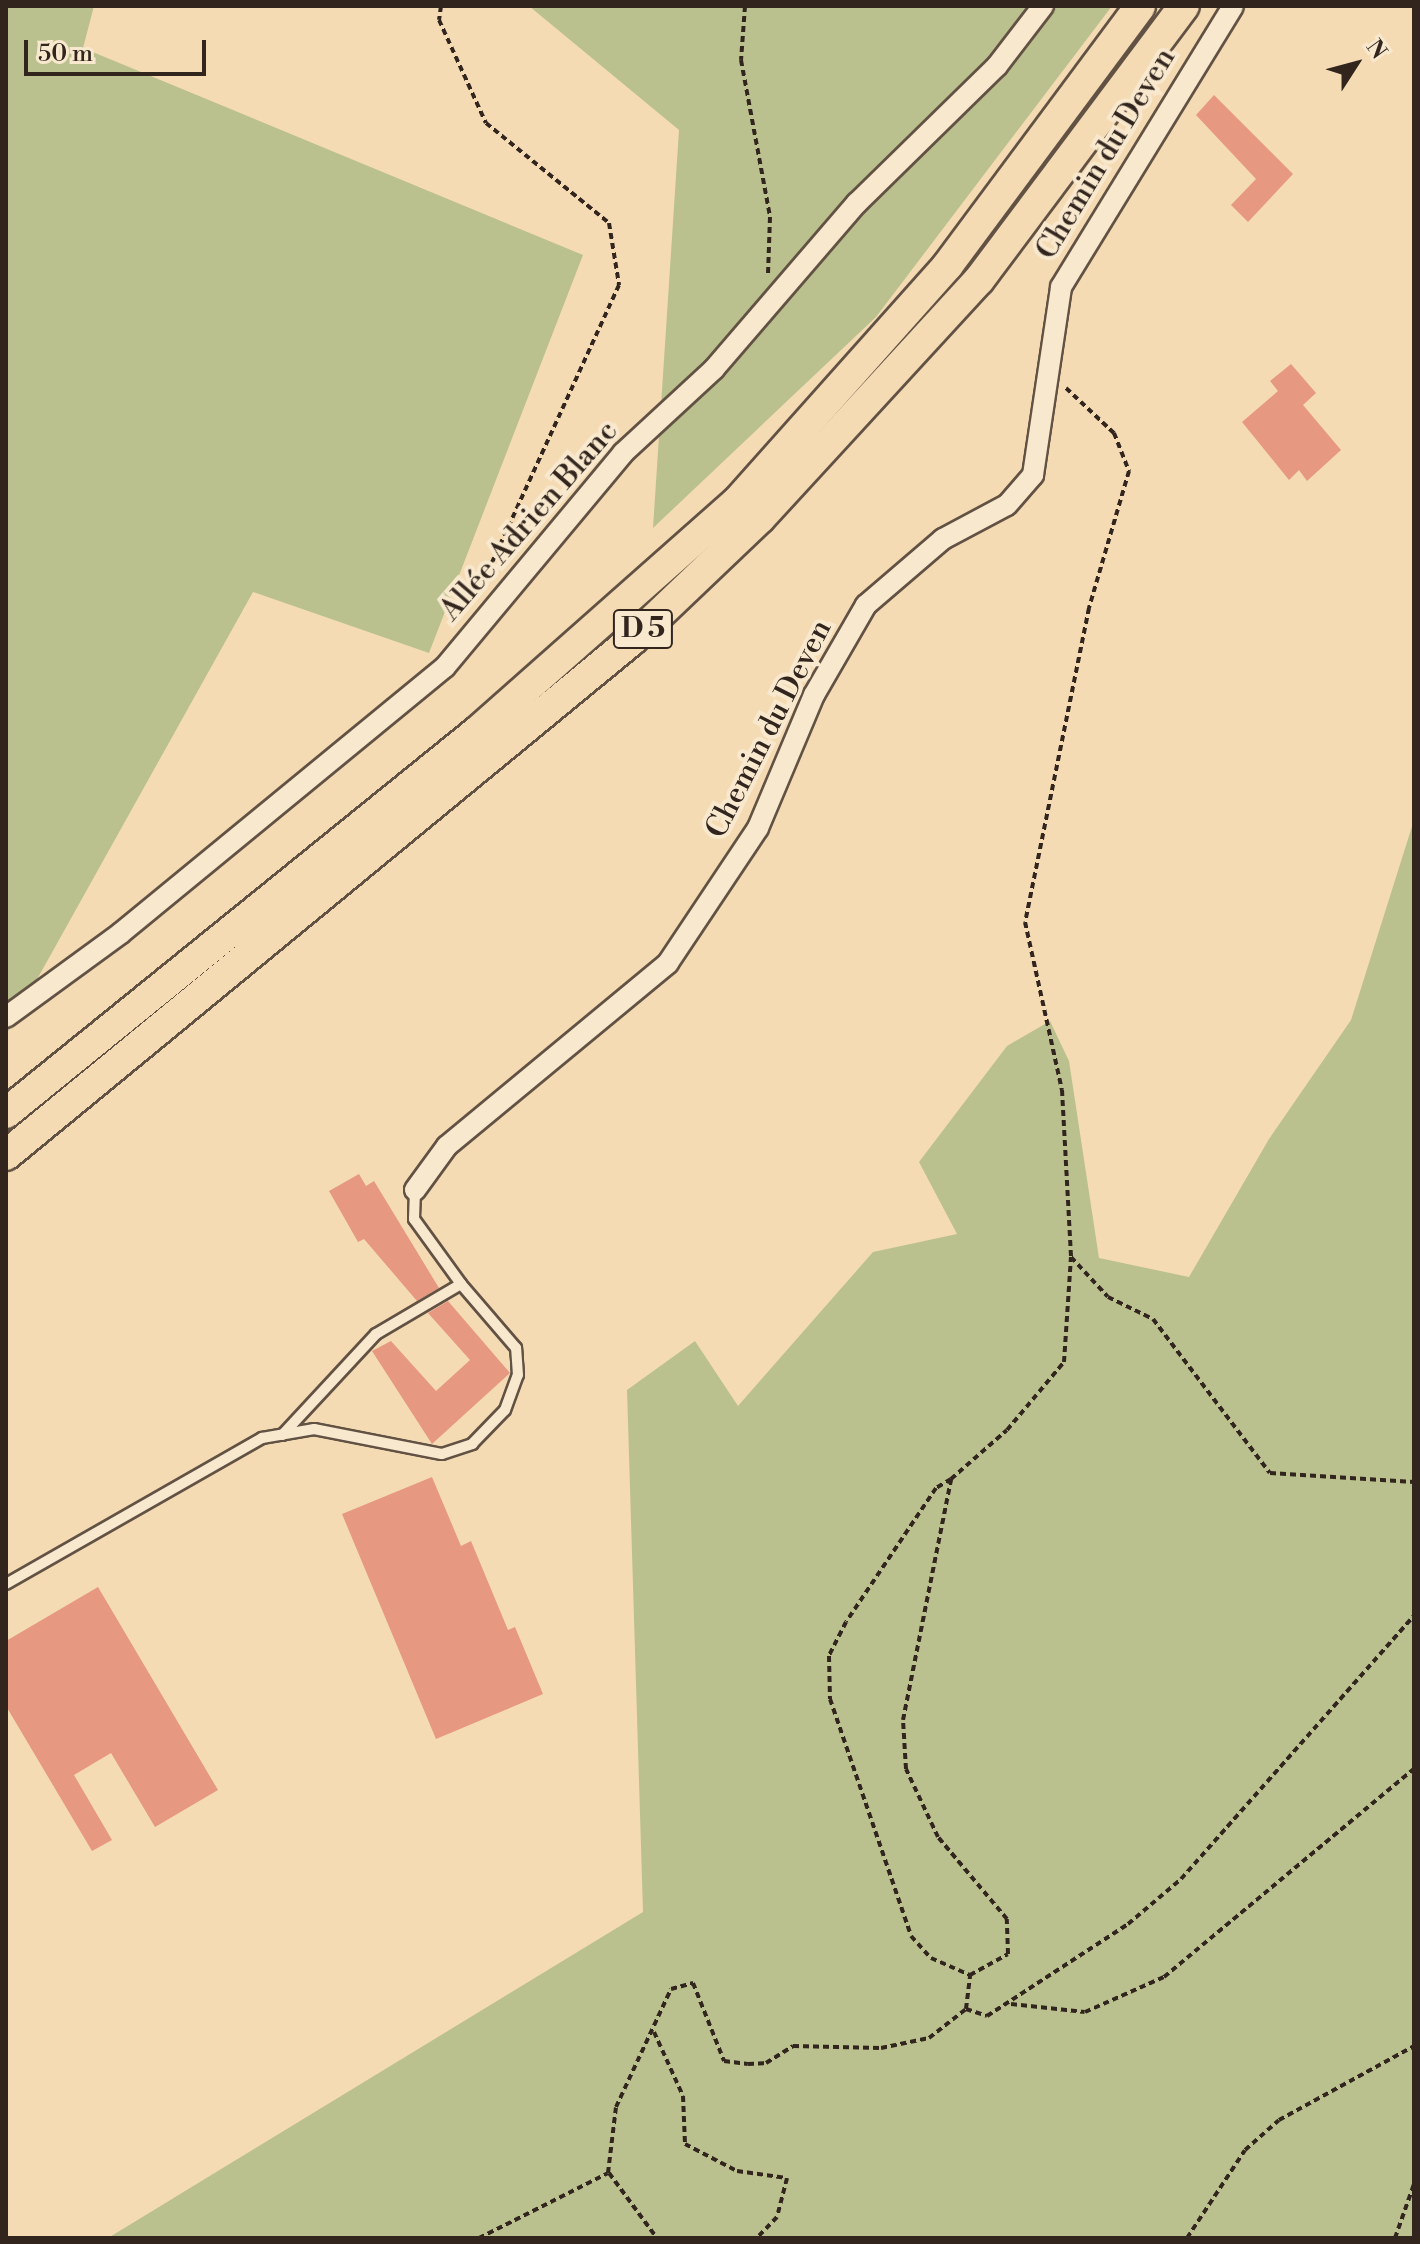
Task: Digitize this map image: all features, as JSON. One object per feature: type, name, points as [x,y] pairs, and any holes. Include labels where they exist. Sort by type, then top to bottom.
[{"type":"main road","name":"D 5","points":[[6,1113],[490,720],[737,502],[948,265],[1140,6]]},
{"type":"main road","name":"D 5","points":[[6,1155],[621,649],[760,518],[979,280],[1184,6]]},
{"type":"street","name":"Allée Adrien Blanc","points":[[6,1017],[121,933],[445,667],[623,453],[773,304],[857,203],[997,66],[1043,6]]},
{"type":"street","name":"Chemin du Deven","points":[[415,1190],[447,1146],[668,963],[758,828],[814,695],[866,605],[943,539],[1007,505],[1033,475],[1061,287],[1232,7]]},
{"type":"lane","points":[[6,1584],[249,1446],[282,1435],[314,1429],[442,1454],[472,1444],[505,1410],[518,1375],[516,1348],[461,1284],[414,1219],[415,1190]]},
{"type":"lane","points":[[282,1435],[376,1334],[461,1284]]},
{"type":"path","points":[[441,6],[439,20],[486,123],[609,223],[619,285],[477,596]]},
{"type":"path","points":[[745,6],[741,60],[770,217],[773,304]]},
{"type":"path","points":[[970,1975],[931,1958],[911,1936],[830,1699],[829,1656],[846,1622],[936,1488],[951,1479],[1007,1430],[1064,1362],[1071,1257],[1062,1090],[1025,922],[1089,608],[1129,471],[1114,433],[1048,374]]},
{"type":"path","points":[[1071,1257],[1108,1297],[1153,1319],[1270,1473],[1414,1482]]},
{"type":"path","points":[[951,1479],[903,1720],[906,1769],[938,1837],[1007,1919],[1008,1954],[970,1975]]},
{"type":"path","points":[[966,2009],[987,2016],[1010,2004],[1181,1879],[1414,1616]]},
{"type":"path","points":[[1010,2004],[1085,2012],[1164,1977],[1414,1769]]},
{"type":"path","points":[[657,2238],[608,2173],[616,2107],[654,2032],[671,1989],[693,1983],[724,2061],[748,2064],[766,2063],[793,2046],[881,2048],[929,2038],[966,2009],[970,1975]]},
{"type":"path","points":[[654,2032],[683,2096],[685,2144],[737,2171],[787,2178],[777,2217],[757,2238]]},
{"type":"path","points":[[1187,2238],[1245,2150],[1279,2120],[1414,2046]]},
{"type":"path","points":[[479,2238],[608,2173]]},
{"type":"path","points":[[1395,2238],[1414,2184]]},
{"type":"green space","points":[[6,6],[94,6],[83,48],[583,255],[429,653],[253,592],[6,1035]]},
{"type":"green space","points":[[529,6],[1112,6],[876,317],[653,528],[679,130]]},
{"type":"green space","points":[[1414,820],[1414,2238],[108,2238],[643,1912],[627,1390],[695,1341],[738,1406],[873,1252],[957,1234],[919,1162],[1007,1046],[1050,1021],[1069,1061],[1099,1258],[1189,1277],[1269,1139],[1351,1020]]},
{"type":"building","points":[[1214,95],[1293,174],[1248,222],[1231,205],[1256,179],[1196,115]]},
{"type":"building","points":[[1291,364],[1316,393],[1303,405],[1341,450],[1307,481],[1299,470],[1289,480],[1242,422],[1278,391],[1270,381]]},
{"type":"building","points":[[359,1174],[366,1186],[374,1181],[439,1288],[417,1301],[364,1239],[358,1242],[329,1191]]},
{"type":"building","points":[[448,1301],[510,1373],[432,1444],[372,1351],[391,1341],[436,1391],[470,1360],[428,1313]]},
{"type":"building","points":[[432,1477],[461,1546],[471,1541],[508,1630],[515,1627],[543,1694],[436,1739],[342,1514]]},
{"type":"building","points":[[98,1587],[218,1790],[155,1827],[111,1753],[74,1775],[112,1840],[92,1851],[6,1706],[6,1641]]}]
